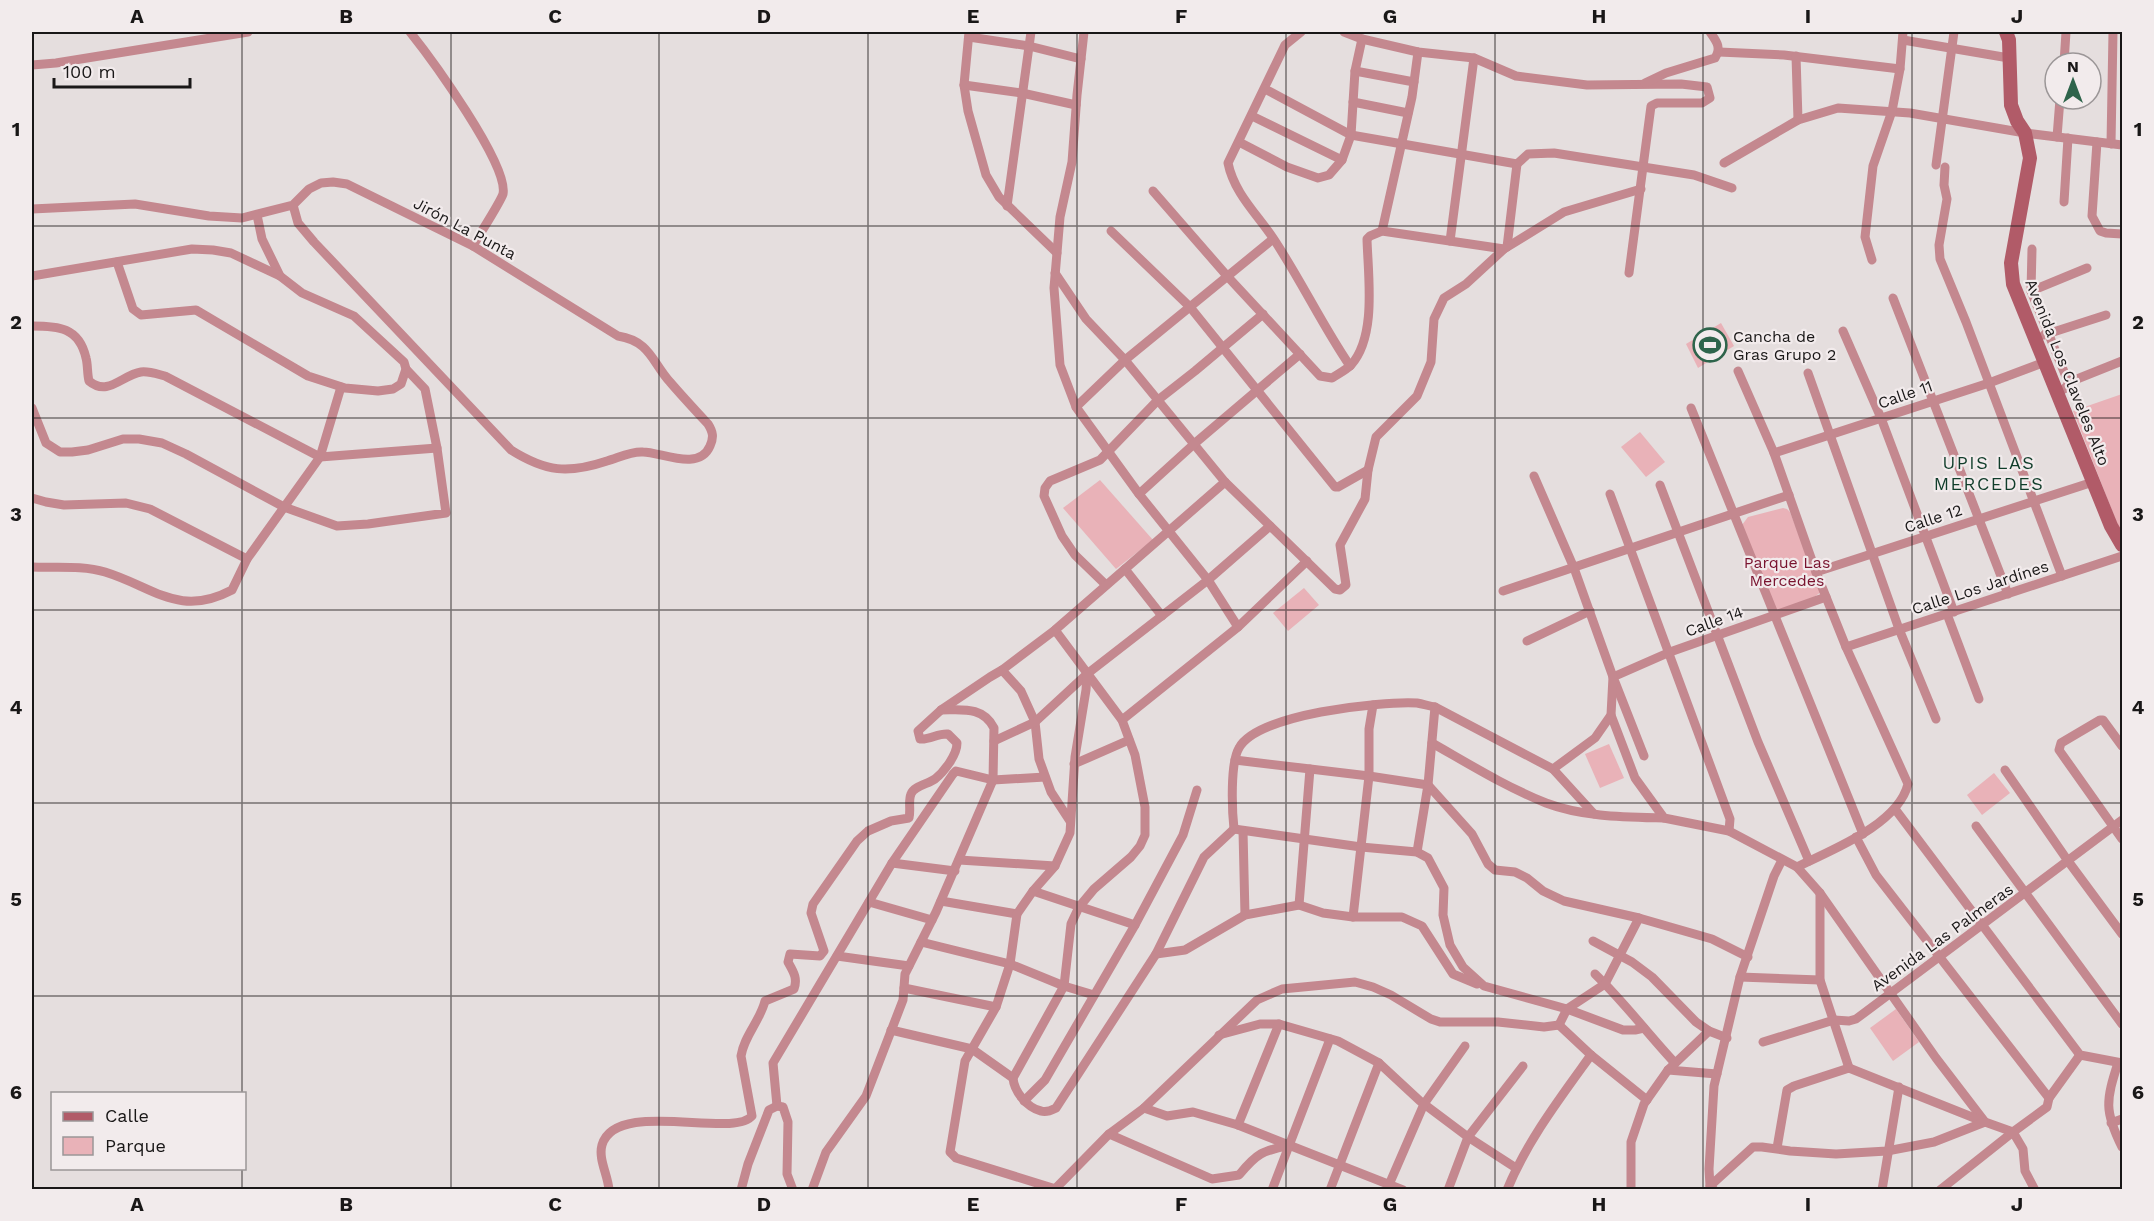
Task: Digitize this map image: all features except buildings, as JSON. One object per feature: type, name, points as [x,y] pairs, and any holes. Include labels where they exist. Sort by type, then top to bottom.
[{"type":"street","points":[[32,65],[248,32]]},
{"type":"street","points":[[410,32],[432,59],[495,160],[501,178],[503,194],[473,246]]},
{"type":"street","points":[[1007,206],[1031,32]]},
{"type":"street","points":[[1084,32],[1072,162],[1060,217],[1055,273],[1054,288],[1060,365],[1076,407],[1139,494],[1208,580],[1238,627]]},
{"type":"street","points":[[1301,32],[1285,45],[1228,164],[1230,175],[1237,189],[1274,239],[1323,325],[1350,366]]},
{"type":"street","points":[[1344,32],[1362,39],[1418,52],[1474,58],[1516,76],[1587,85],[1681,84],[1707,87],[1710,98],[1702,103],[1653,104],[1629,273]]},
{"type":"street","points":[[1640,86],[1666,73],[1715,58],[1719,52],[1719,46],[1710,32]]},
{"type":"street","points":[[1954,32],[1943,119],[1940,166],[1947,199],[1938,245],[1940,259],[2062,576]]},
{"type":"street","points":[[2065,51],[2066,32]]},
{"type":"street","points":[[2111,144],[2113,32]]},
{"type":"street","points":[[1057,253],[1007,206],[986,175],[968,111],[964,85],[969,34],[1081,59]]},
{"type":"street","name":"Avenida Los Claveles Alto","points":[[2008,34],[2011,105],[2025,133],[2030,158],[2011,263],[2013,284],[2039,330],[2045,362],[2063,388],[2093,482],[2111,526],[2122,545]]},
{"type":"street","points":[[1872,261],[1865,237],[1873,166],[1892,111],[1900,69],[1903,36],[2008,58]]},
{"type":"street","points":[[1239,142],[1287,167],[1318,178],[1329,175],[1342,160],[1351,135],[1355,71],[1362,39]]},
{"type":"street","points":[[1382,231],[1408,113],[1418,52]]},
{"type":"street","points":[[1719,52],[1796,56],[1900,69]]},
{"type":"street","points":[[1796,56],[1798,120]]},
{"type":"street","points":[[1450,241],[1474,58]]},
{"type":"street","points":[[1355,71],[1414,82]]},
{"type":"street","points":[[2112,79],[2122,81]]},
{"type":"street","points":[[964,85],[1022,93],[1076,105]]},
{"type":"street","points":[[1265,89],[1351,135],[1517,164]]},
{"type":"street","points":[[1353,102],[1408,113]]},
{"type":"street","points":[[1724,164],[1798,120],[1838,108],[1892,111],[2122,146]]},
{"type":"street","points":[[2057,137],[2059,111]]},
{"type":"street","points":[[1252,116],[1342,160]]},
{"type":"street","points":[[2064,202],[2068,138]]},
{"type":"street","points":[[2097,142],[2092,216],[2100,231],[2122,234]]},
{"type":"street","points":[[1505,248],[1517,164],[1528,154],[1554,153],[1644,165],[1694,175],[1731,188]]},
{"type":"street","name":"Jirón La Punta","points":[[321,183],[347,184],[473,246],[618,336],[643,347],[654,358],[667,379],[708,424],[713,439],[709,449],[699,457],[680,459],[644,451],[585,469],[570,470],[547,467],[529,461],[511,450],[314,242],[298,223],[293,205],[309,189],[321,183]]},
{"type":"street","points":[[1055,273],[1086,319],[1125,360],[1226,482],[1335,589],[1340,590],[1346,585],[1340,545],[1365,499],[1368,470],[1377,437],[1418,396],[1431,363],[1434,319],[1444,298],[1466,284],[1505,248],[1564,212],[1641,189]]},
{"type":"street","points":[[1152,192],[1320,376],[1332,378],[1350,366],[1360,352],[1367,333],[1367,239],[1370,236],[1382,231],[1505,248]]},
{"type":"street","points":[[32,209],[135,204],[209,216],[242,218],[293,205]]},
{"type":"street","points":[[257,215],[262,239],[280,276]]},
{"type":"street","points":[[1111,231],[1190,307],[1335,487],[1368,470]]},
{"type":"street","points":[[1076,407],[1125,360],[1274,239]]},
{"type":"street","points":[[32,276],[192,249],[213,250],[231,253],[280,276],[302,293],[354,316],[404,362],[406,369],[425,389],[437,448],[446,513],[337,526],[284,507],[162,443],[123,439],[88,450],[60,452],[46,443],[32,408]]},
{"type":"street","points":[[2032,249],[2031,291],[2039,330],[2063,388],[2122,361]]},
{"type":"street","points":[[117,262],[133,309],[141,315],[196,310],[308,376],[341,387],[378,391],[393,389],[402,384],[406,369]]},
{"type":"street","points":[[2031,291],[2087,268]]},
{"type":"street","points":[[1893,298],[1934,400],[1977,520],[2008,594]]},
{"type":"street","points":[[1107,585],[1075,555],[1062,536],[1044,496],[1050,481],[1100,460],[1158,400],[1263,314]]},
{"type":"street","points":[[2039,330],[2106,315]]},
{"type":"street","points":[[32,326],[54,326],[74,335],[82,345],[87,360],[89,381],[96,387],[104,388],[139,372],[165,375],[320,457],[437,448]]},
{"type":"street","points":[[1843,331],[1881,418],[1926,537],[1979,699]]},
{"type":"street","points":[[1139,494],[1257,389],[1300,354]]},
{"type":"street","name":"Calle 11","points":[[1774,453],[1989,383],[2045,362]]},
{"type":"street","points":[[1738,371],[1774,453],[1816,572],[1846,647],[1906,779],[1907,789],[1895,809],[1860,835],[1797,867]]},
{"type":"street","points":[[1808,373],[1899,629],[1936,720]]},
{"type":"street","points":[[32,567],[103,571],[141,588],[186,602],[205,601],[232,590],[247,559],[320,457],[341,387]]},
{"type":"street","points":[[1691,408],[1775,615],[1876,875],[2049,1098]]},
{"type":"street","points":[[1534,476],[1574,568],[1644,756]]},
{"type":"street","points":[[609,1190],[601,1153],[602,1143],[611,1131],[636,1121],[723,1122],[746,1120],[752,1116],[741,1056],[742,1048],[762,1012],[765,1001],[794,989],[795,974],[788,962],[790,954],[823,954],[811,908],[857,841],[868,831],[884,824],[909,818],[911,795],[935,778],[957,749],[957,743],[948,734],[927,740],[920,739],[918,731],[941,710],[1002,670],[1055,630],[1170,533],[1226,482]]},
{"type":"street","name":"Calle 12","points":[[1816,572],[2093,482]]},
{"type":"street","points":[[1660,485],[1758,742],[1809,861]]},
{"type":"street","points":[[1610,494],[1730,819],[1729,831]]},
{"type":"street","points":[[1503,591],[1789,495]]},
{"type":"street","points":[[32,498],[64,505],[126,503],[150,509],[247,559]]},
{"type":"street","points":[[994,741],[1035,722],[1087,674],[1208,580],[1270,526]]},
{"type":"street","name":"Calle Los Jardínes","points":[[1846,647],[2122,556]]},
{"type":"street","points":[[1122,720],[1238,627],[1307,561]]},
{"type":"street","points":[[1125,569],[1162,616]]},
{"type":"street","name":"Calle 14","points":[[1613,677],[1670,652],[1826,597]]},
{"type":"street","points":[[1527,641],[1590,611]]},
{"type":"street","points":[[1055,630],[1122,720],[1135,755],[1145,807],[1145,835],[1131,857],[1094,889],[1079,907],[1071,924],[1064,986],[1013,1077],[1014,1086],[1024,1101],[1040,1111],[1056,1108],[1156,954],[1204,857],[1238,830],[1360,847],[1418,852],[1428,858],[1436,869],[1444,888],[1443,915],[1450,945],[1463,967],[1484,986]]},
{"type":"street","points":[[1002,670],[1021,692],[1035,722],[1039,759],[1051,792],[1070,822]]},
{"type":"street","points":[[1087,674],[1074,764],[1070,832],[1055,866],[1017,914],[1010,964],[996,1007],[965,1061],[950,1152],[956,1158],[1058,1189],[1109,1134],[1144,1108],[1257,1000],[1282,989],[1356,982],[1373,987],[1440,1022],[1498,1022],[1544,1027],[1559,1025]]},
{"type":"street","points":[[1613,677],[1611,715],[1635,778],[1664,818]]},
{"type":"street","points":[[1245,915],[1238,830],[1232,813],[1234,760],[1239,747],[1246,740],[1275,723],[1324,712],[1373,705],[1418,703],[1435,707],[1553,769],[1594,814]]},
{"type":"street","points":[[1353,917],[1369,776],[1369,729],[1373,705]]},
{"type":"street","points":[[1418,852],[1428,785],[1435,707]]},
{"type":"street","points":[[812,1190],[826,1152],[866,1096],[903,1000],[905,974],[941,901],[993,780],[994,728],[987,716],[978,711],[963,709],[941,710]]},
{"type":"street","points":[[1553,769],[1595,738],[1611,715]]},
{"type":"street","points":[[2122,746],[2103,720],[2059,746],[2060,753],[2122,839]]},
{"type":"street","points":[[1074,764],[1129,740]]},
{"type":"street","points":[[1432,743],[1485,773],[1546,803],[1594,814],[1664,818],[1729,831],[1797,867],[1820,893],[1985,1122]]},
{"type":"street","points":[[1234,760],[1428,785],[1472,834],[1488,864],[1495,870],[1515,872],[1543,891],[1564,901],[1639,918],[1712,939],[1748,957]]},
{"type":"street","points":[[1299,905],[1310,769]]},
{"type":"street","points":[[2005,770],[2122,934]]},
{"type":"street","points":[[777,1106],[773,1063],[892,863],[952,774],[956,771],[993,780],[1046,777]]},
{"type":"street","points":[[1024,1101],[1045,1080],[1135,925],[1183,835],[1197,790]]},
{"type":"street","points":[[1895,809],[2080,1055],[2120,1063],[2109,1089],[2108,1109],[2111,1123],[2122,1147]]},
{"type":"street","name":"Avenida Las Palmeras","points":[[1763,1042],[1833,1020],[1849,1021],[1856,1018],[2122,820]]},
{"type":"street","points":[[1976,826],[2122,1024]]},
{"type":"street","points":[[959,860],[1055,866]]},
{"type":"street","points":[[1712,1188],[1709,1169],[1714,1086],[1740,977],[1774,876],[1782,860]]},
{"type":"street","points":[[892,863],[955,870]]},
{"type":"street","points":[[1033,891],[1135,925]]},
{"type":"street","points":[[1820,893],[1820,980],[1849,1068]]},
{"type":"street","points":[[941,901],[1017,914]]},
{"type":"street","points":[[869,902],[932,920]]},
{"type":"street","points":[[1156,954],[1185,950],[1245,915],[1299,905],[1323,914],[1353,917],[1401,917],[1422,926],[1453,974],[1484,986],[1566,1009],[1623,1030],[1644,1028]]},
{"type":"street","points":[[1559,1025],[1566,1009],[1605,984],[1639,918]]},
{"type":"street","points":[[1593,941],[1652,977],[1696,1022],[1709,1031],[1727,1038]]},
{"type":"street","points":[[921,942],[1010,964],[1064,986],[1094,995]]},
{"type":"street","points":[[837,956],[909,966]]},
{"type":"street","points":[[1595,974],[1621,999],[1671,1066],[1717,1074]]},
{"type":"street","points":[[1740,977],[1820,980]]},
{"type":"street","points":[[904,988],[996,1007]]},
{"type":"street","points":[[1219,1035],[1260,1024],[1279,1024],[1330,1039],[1379,1063],[1424,1104],[1468,1137],[1516,1168]]},
{"type":"street","points":[[1238,1125],[1279,1024]]},
{"type":"street","points":[[1559,1025],[1591,1055],[1647,1100]]},
{"type":"street","points":[[891,1030],[972,1049],[1013,1077]]},
{"type":"street","points":[[1631,1190],[1631,1142],[1647,1100],[1671,1066],[1709,1031]]},
{"type":"street","points":[[1272,1190],[1330,1039]]},
{"type":"street","points":[[1388,1187],[1424,1104],[1465,1046]]},
{"type":"street","points":[[1507,1190],[1516,1168],[1591,1055]]},
{"type":"street","points":[[1940,1190],[2047,1107],[2049,1098],[2080,1055]]},
{"type":"street","points":[[1330,1190],[1379,1063]]},
{"type":"street","points":[[1448,1190],[1468,1137],[1522,1066]]},
{"type":"street","points":[[1777,1148],[1787,1090],[1849,1068],[2013,1132],[2023,1149],[2025,1171],[2030,1188]]},
{"type":"street","points":[[1882,1190],[1899,1087]]},
{"type":"street","points":[[741,1190],[748,1164],[769,1110],[777,1106],[783,1107],[788,1122],[787,1174],[793,1190]]},
{"type":"street","points":[[1144,1108],[1167,1116],[1192,1112],[1238,1125],[1340,1164],[1388,1187],[1403,1190]]},
{"type":"street","points":[[2111,1123],[2122,1119]]},
{"type":"street","points":[[1712,1188],[1753,1148],[1836,1154],[1887,1151],[1934,1142],[1985,1122]]},
{"type":"street","points":[[1109,1134],[1212,1179],[1239,1175],[1251,1160],[1264,1151],[1290,1145]]},
{"type":"street","points":[[1221,1190],[1226,1178]]},
{"type":"green space","name":"Cancha de Gras Grupo 2","points":[[1721,323],[1734,346],[1698,368],[1686,344]]},
{"type":"green space","points":[[2122,394],[2122,536],[2073,411]]},
{"type":"green space","points":[[1640,432],[1665,462],[1646,477],[1621,447]]},
{"type":"green space","points":[[1100,480],[1153,540],[1116,569],[1063,508]]},
{"type":"green space","name":"Parque Las Mercedes","points":[[1783,508],[1790,512],[1821,592],[1813,598],[1776,611],[1742,525],[1748,517]]},
{"type":"green space","points":[[1304,588],[1319,605],[1288,631],[1273,613]]},
{"type":"green space","points":[[1609,744],[1624,778],[1600,788],[1585,754]]},
{"type":"green space","points":[[1994,773],[2010,793],[1982,815],[1967,795]]},
{"type":"green space","points":[[1896,1009],[1919,1042],[1893,1061],[1870,1028]]},
{"type":"place","name":"Cancha de Gras Grupo 2","points":[[1710,345]]},
{"type":"district","name":"UPIS LAS MERCEDES","points":[[1989,473]]}]
